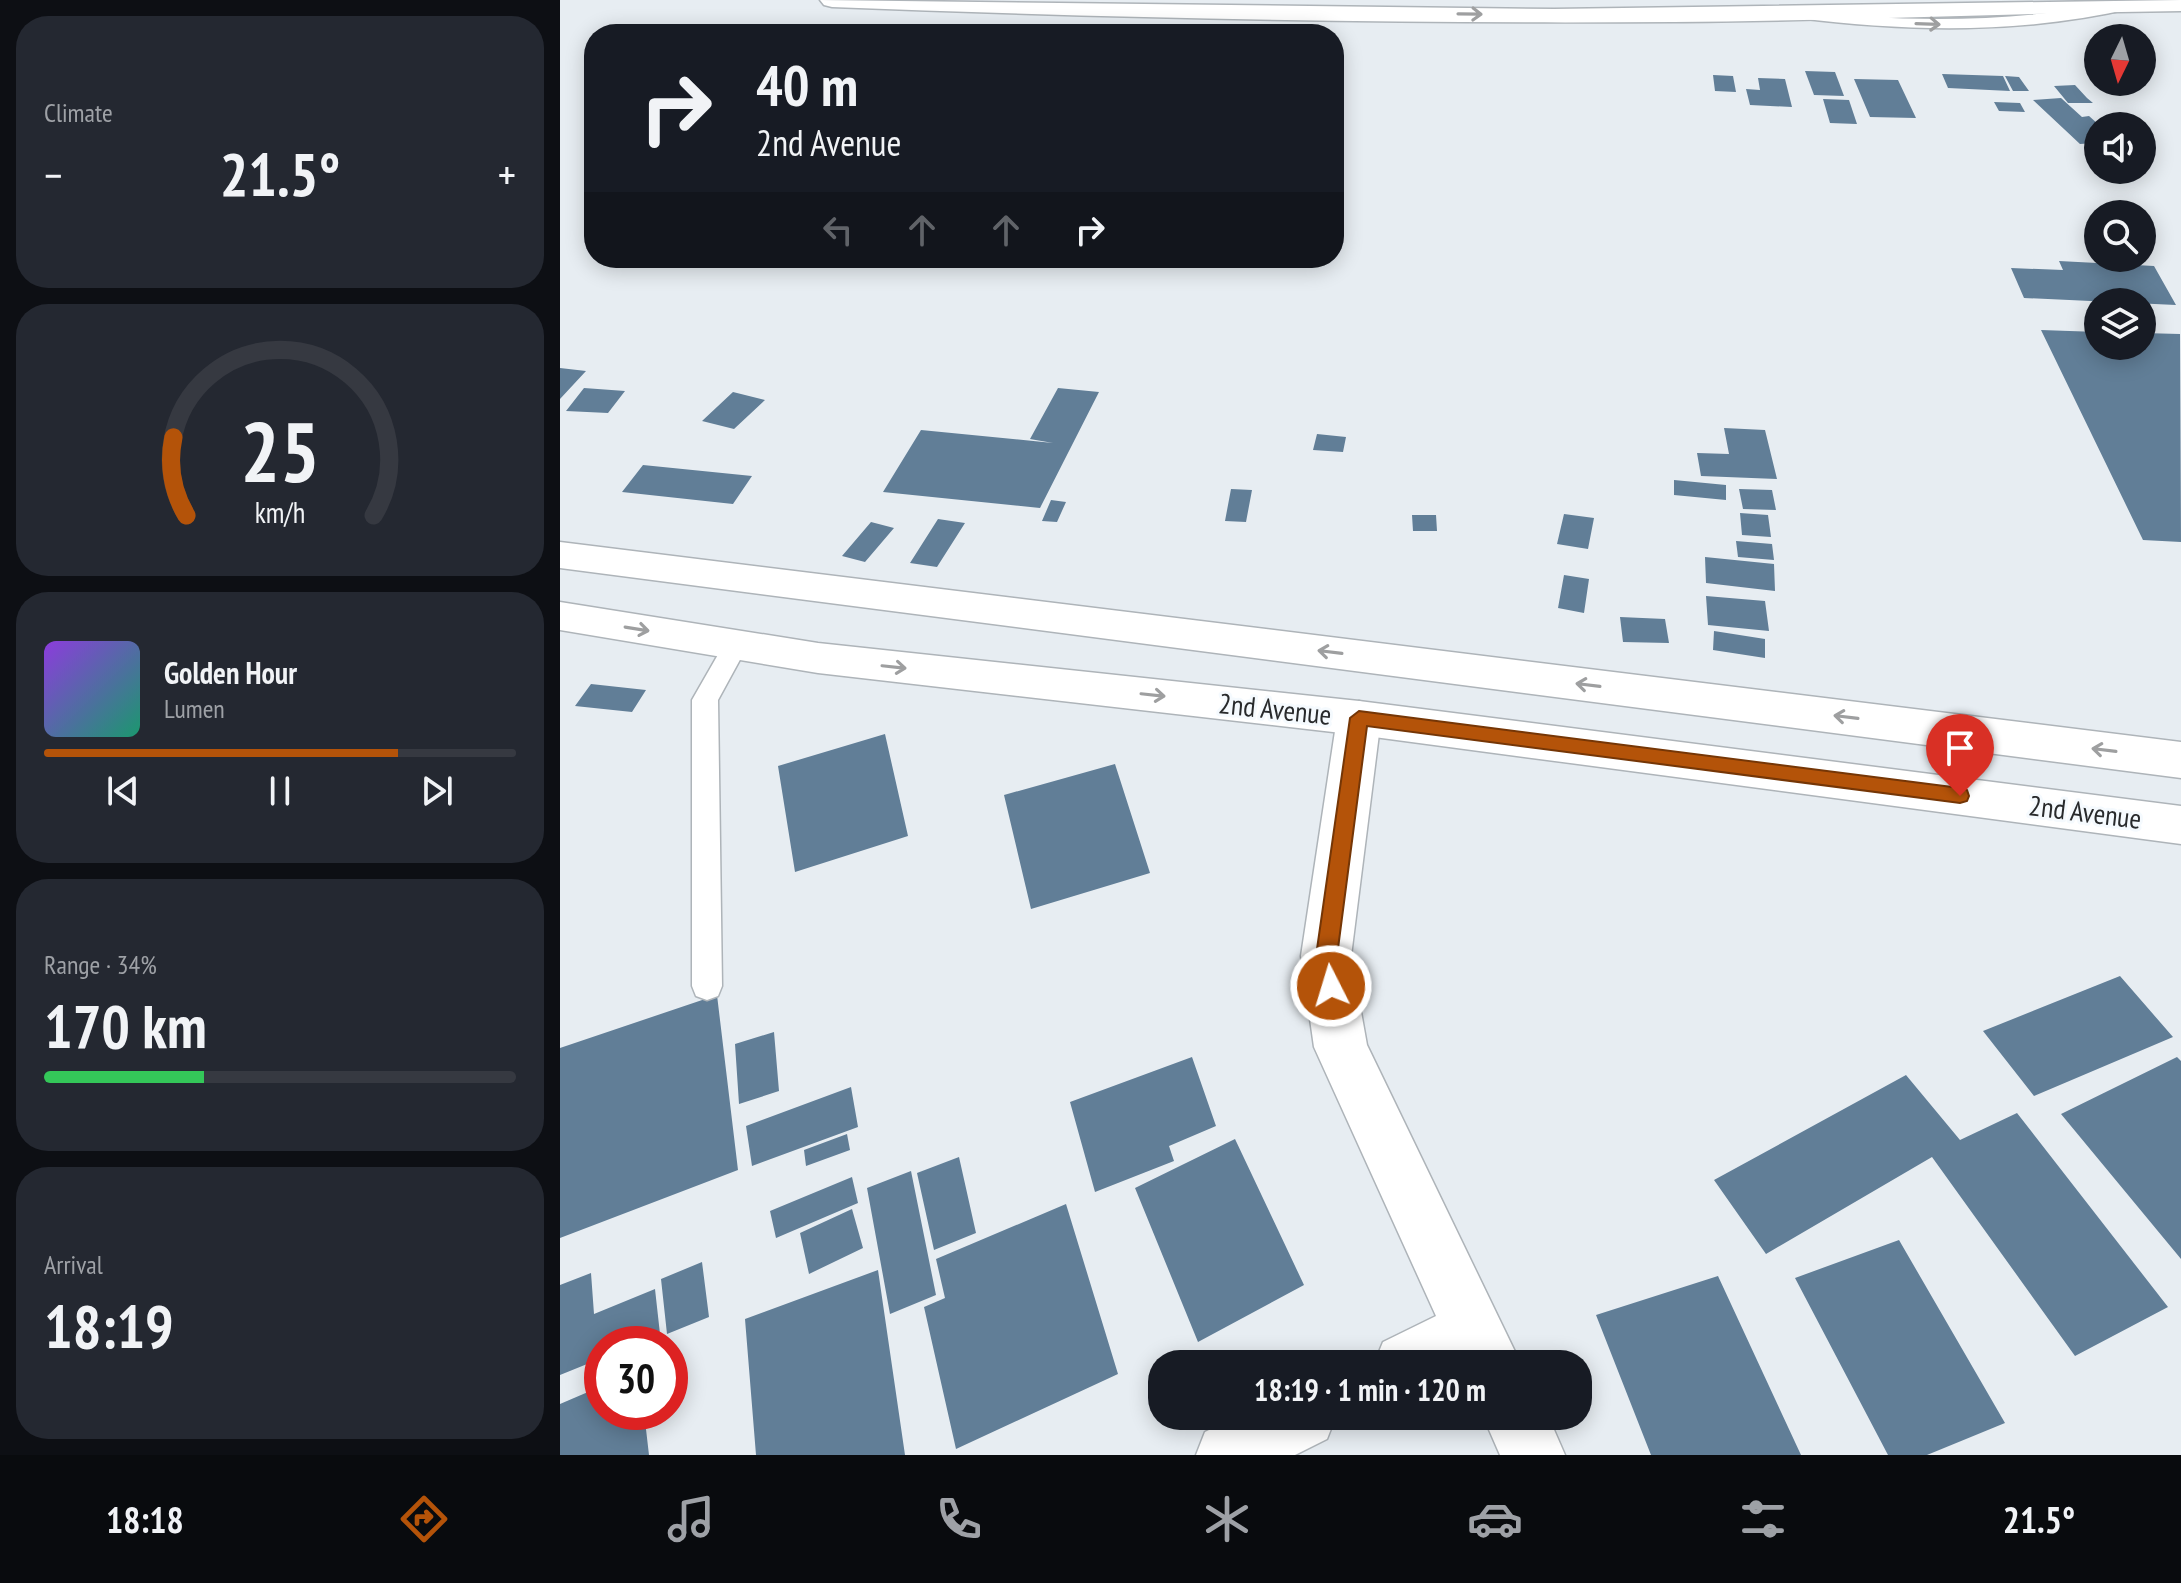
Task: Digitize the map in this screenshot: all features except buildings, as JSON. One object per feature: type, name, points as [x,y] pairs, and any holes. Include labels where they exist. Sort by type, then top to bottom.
[{"type":"street","points":[[832,0],[1056,10],[1503,15],[1794,14],[2181,4]]},
{"type":"street","points":[[560,555],[2181,760]]},
{"type":"street","name":"2nd Avenue","points":[[560,616],[818,658],[1359,718],[2181,825]]},
{"type":"street","points":[[1359,718],[1326,956],[1341,1047],[1482,1346]]},
{"type":"street","points":[[1228,1455],[1277,1430]]},
{"type":"street","points":[[1521,1430],[1533,1455]]},
{"type":"lane","points":[[707,986],[705,700],[736,645]]},
{"type":"route","points":[[1331,986],[1326,956],[1359,718],[1960,796]]}]
